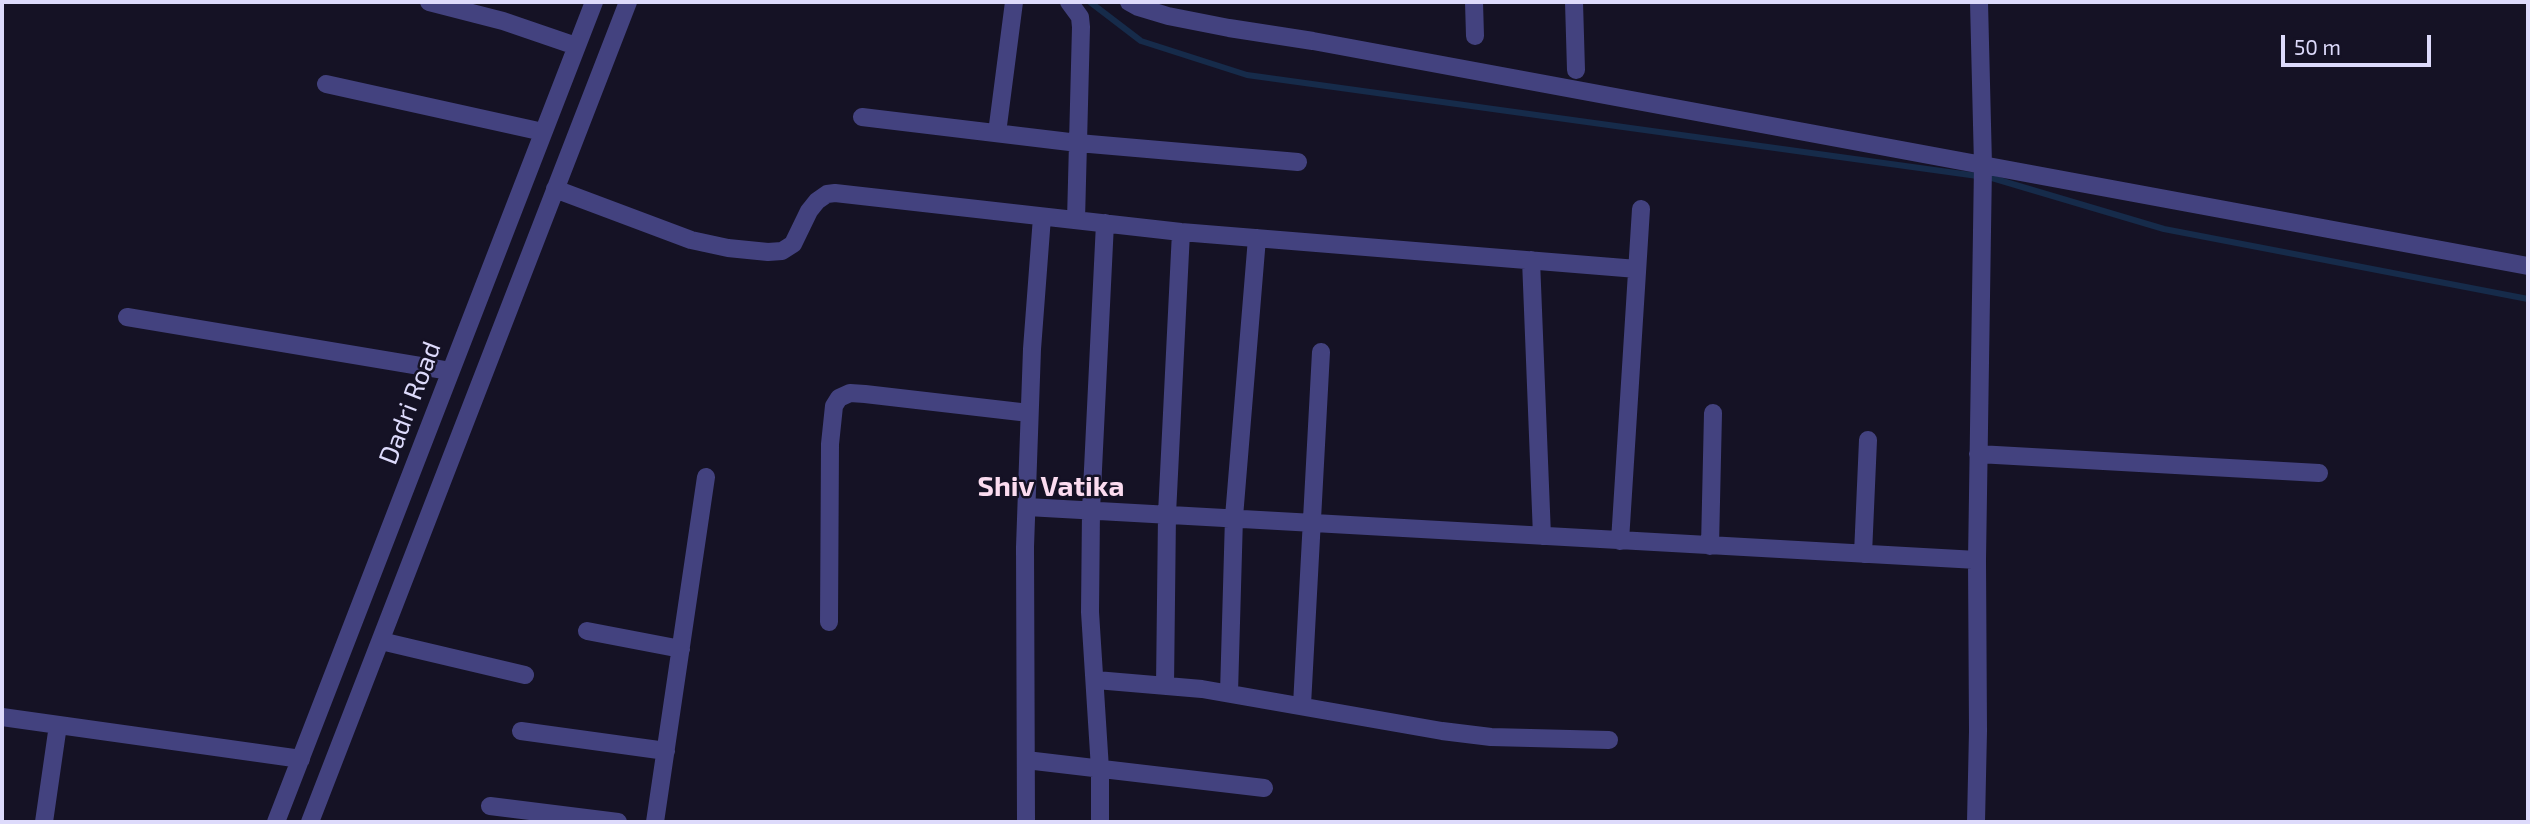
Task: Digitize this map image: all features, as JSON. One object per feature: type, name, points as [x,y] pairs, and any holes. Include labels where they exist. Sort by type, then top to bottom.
[{"type":"street","points":[[429,2],[503,21],[576,46]]},
{"type":"street","name":"Dadri Road","points":[[276,822],[594,2]]},
{"type":"street","points":[[310,822],[628,2]]},
{"type":"street","points":[[997,134],[1014,2]]},
{"type":"street","points":[[1069,2],[1080,17],[1081,27],[1076,220]]},
{"type":"street","points":[[1129,2],[1168,16],[1229,29],[1340,46],[1982,173],[2528,266]]},
{"type":"street","points":[[1474,2],[1475,36]]},
{"type":"street","points":[[1574,2],[1576,69]]},
{"type":"street","points":[[1976,822],[1976,560],[1982,173],[1979,2]]},
{"type":"street","points":[[326,84],[543,132]]},
{"type":"street","points":[[862,117],[1078,143],[1298,162]]},
{"type":"street","points":[[555,189],[691,240],[728,248],[768,252],[782,251],[793,244],[809,211],[817,201],[827,194],[835,193],[1181,232],[1637,269]]},
{"type":"street","points":[[1620,541],[1641,209]]},
{"type":"street","points":[[1026,822],[1029,413],[1042,217]]},
{"type":"street","points":[[1100,822],[1096,680],[1090,612],[1091,510],[1105,223]]},
{"type":"street","points":[[1165,686],[1167,514],[1181,232]]},
{"type":"street","points":[[1229,693],[1234,517],[1257,238]]},
{"type":"street","points":[[1531,260],[1542,536]]},
{"type":"street","points":[[127,317],[450,371]]},
{"type":"street","points":[[1302,705],[1321,352]]},
{"type":"street","points":[[829,622],[830,444],[834,406],[839,398],[850,393],[865,394],[1029,413]]},
{"type":"street","points":[[1710,546],[1713,413]]},
{"type":"street","points":[[1863,554],[1868,440]]},
{"type":"street","points":[[1978,454],[2319,473]]},
{"type":"street","points":[[655,822],[706,477]]},
{"type":"street","points":[[1027,507],[1976,560]]},
{"type":"street","points":[[587,631],[681,649]]},
{"type":"street","points":[[382,641],[525,675]]},
{"type":"street","points":[[1096,680],[1229,693],[1479,736],[1609,740]]},
{"type":"street","points":[[2,718],[301,759]]},
{"type":"street","points":[[44,822],[58,725]]},
{"type":"street","points":[[521,731],[666,751]]},
{"type":"street","points":[[1026,760],[1264,788]]},
{"type":"street","points":[[490,806],[618,822]]},
{"type":"waterway","points":[[1090,2],[1141,41],[1247,75],[1992,178],[2164,229],[2528,299]]},
{"type":"district","name":"Shiv Vatika","points":[[1051,487]]}]
